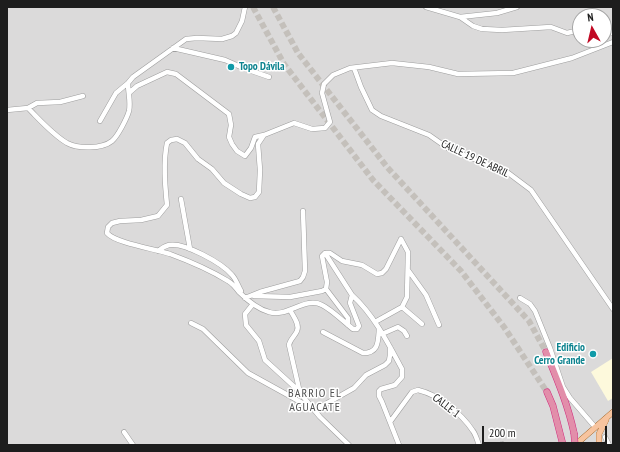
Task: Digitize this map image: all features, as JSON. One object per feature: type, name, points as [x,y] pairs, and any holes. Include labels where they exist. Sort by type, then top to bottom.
[{"type":"highway","points":[[546,352],[566,402],[570,415],[575,445]]},
{"type":"highway","points":[[547,392],[553,406],[563,445]]},
{"type":"main road","points":[[575,445],[610,414]]},
{"type":"main road","points":[[599,445],[599,434],[610,414]]},
{"type":"street","points":[[100,121],[116,93],[133,77],[186,39],[222,39],[236,33],[242,21],[245,7]]},
{"type":"street","points":[[426,7],[460,17],[473,26],[482,29],[492,30],[551,27],[567,33],[572,32]]},
{"type":"street","points":[[460,17],[496,13],[516,7]]},
{"type":"street","points":[[129,93],[137,86],[167,72],[176,74],[229,114],[231,125],[229,137],[232,144],[242,155],[245,156],[251,148],[255,137],[294,124],[312,129],[325,128],[330,122],[322,93],[324,84],[333,75],[354,68],[392,63],[429,67],[458,74],[512,73],[572,58],[613,42]]},
{"type":"street","points":[[173,48],[225,60],[269,77]]},
{"type":"street","name":"CALLE 19 DE ABRIL","points":[[354,68],[372,110],[381,116],[429,135],[449,149],[507,172],[531,190],[613,308]]},
{"type":"street","points":[[28,108],[57,136],[69,144],[86,148],[100,146],[112,141],[121,128],[128,112],[128,83]]},
{"type":"street","points":[[7,110],[28,108],[37,103],[60,102],[83,96]]},
{"type":"street","points":[[264,135],[258,144],[260,170],[259,192],[255,197],[250,198],[241,194],[224,183],[212,169],[198,159],[184,143],[177,139],[171,140],[167,143],[166,150],[167,205],[158,216],[141,220],[112,223],[108,227],[107,233],[109,236],[121,241],[158,251],[198,266],[229,282],[245,298],[268,312],[275,314],[308,303],[321,304],[348,325],[354,329],[357,329],[359,326],[350,303],[352,295]]},
{"type":"street","points":[[182,199],[190,249]]},
{"type":"street","points":[[254,296],[260,292],[297,282],[303,277],[305,271],[303,211]]},
{"type":"street","points":[[325,253],[330,253],[342,261],[362,265],[377,274],[382,273],[386,269],[401,239],[408,252],[407,297],[402,307],[375,322]]},
{"type":"street","points":[[158,251],[169,244],[179,245],[223,266],[232,275],[245,298]]},
{"type":"street","points":[[325,253],[322,256],[327,282],[326,289],[348,318],[348,325]]},
{"type":"street","points":[[325,253],[352,295],[358,300],[375,322],[402,369],[402,377],[395,385],[379,391],[379,396],[399,445]]},
{"type":"street","points":[[408,270],[426,295],[439,325]]},
{"type":"street","points":[[245,298],[254,296],[290,297],[326,289]]},
{"type":"street","points":[[520,298],[530,304],[535,311],[550,348],[563,387],[570,398],[595,427]]},
{"type":"street","points":[[254,304],[245,314],[246,325],[259,341],[265,360],[300,392],[320,417],[349,445]]},
{"type":"street","points":[[402,307],[422,324]]},
{"type":"street","points":[[290,310],[298,327],[288,345],[300,392]]},
{"type":"street","points":[[191,323],[203,329],[248,373],[315,410]]},
{"type":"street","points":[[382,334],[398,327],[404,331],[407,336]]},
{"type":"street","points":[[323,332],[363,353],[368,353],[374,350],[378,345],[379,329]]},
{"type":"street","points":[[315,410],[354,388],[366,376],[385,365],[389,361],[389,345]]},
{"type":"street","name":"CALLE 1","points":[[390,422],[412,392],[418,390],[432,394],[457,414],[474,432],[479,445]]},
{"type":"street","points":[[124,432],[133,445]]},
{"type":"street","points":[[605,437],[609,445]]},
{"type":"street","points":[[499,445],[504,445]]},
{"type":"shaded area","points":[[7,7],[613,7],[613,445],[7,445]]},
{"type":"shaded area","points":[[613,358],[613,398],[608,401],[591,372]]},
{"type":"tunnel","points":[[253,7],[284,64],[373,180],[461,271],[504,327],[547,392]]},
{"type":"tunnel","points":[[273,7],[298,53],[387,167],[529,321],[546,352]]},
{"type":"place","name":"Topo Dávila","points":[[231,67]]},
{"type":"place","name":"Edificio Cerro Grande","points":[[593,354]]},
{"type":"district","name":"BARRIO EL AGUACATE","points":[[315,401]]}]
